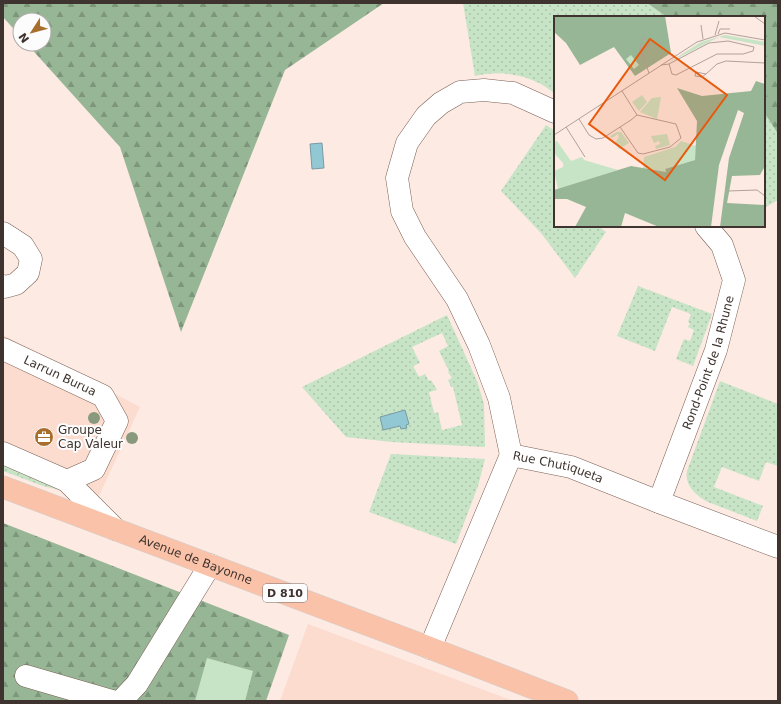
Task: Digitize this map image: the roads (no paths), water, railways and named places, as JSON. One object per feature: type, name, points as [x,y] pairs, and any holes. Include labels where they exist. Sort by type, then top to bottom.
[{"type":"main road","name":"Avenue de Bayonne","points":[[3,487],[567,701]]},
{"type":"street","points":[[511,455],[499,398],[479,345],[457,299],[415,237],[402,211],[397,178],[407,143],[426,116],[441,103],[460,92],[484,90],[513,93],[554,112]]},
{"type":"street","name":"Rond-Point de la Rhune","points":[[659,502],[716,350],[734,280],[722,245],[707,227]]},
{"type":"street","points":[[3,233],[23,246],[31,259],[28,273],[16,284],[5,287],[3,286]]},
{"type":"street","name":"Larrun Burua","points":[[3,348],[103,396],[118,421],[94,470],[67,481]]},
{"type":"street","points":[[3,453],[67,481],[115,529]]},
{"type":"street","name":"Rue Chutiqueta","points":[[430,648],[511,455],[571,467],[778,547]]},
{"type":"street","points":[[121,701],[137,684],[210,565]]},
{"type":"street","points":[[26,676],[112,701]]},
{"type":"water","points":[[322,143],[324,168],[312,169],[310,144]]},
{"type":"water","points":[[405,410],[409,424],[406,425],[407,428],[401,429],[400,426],[383,430],[380,417]]},
{"type":"place","name":"Groupe Cap Valeur","points":[[44,437]]}]
